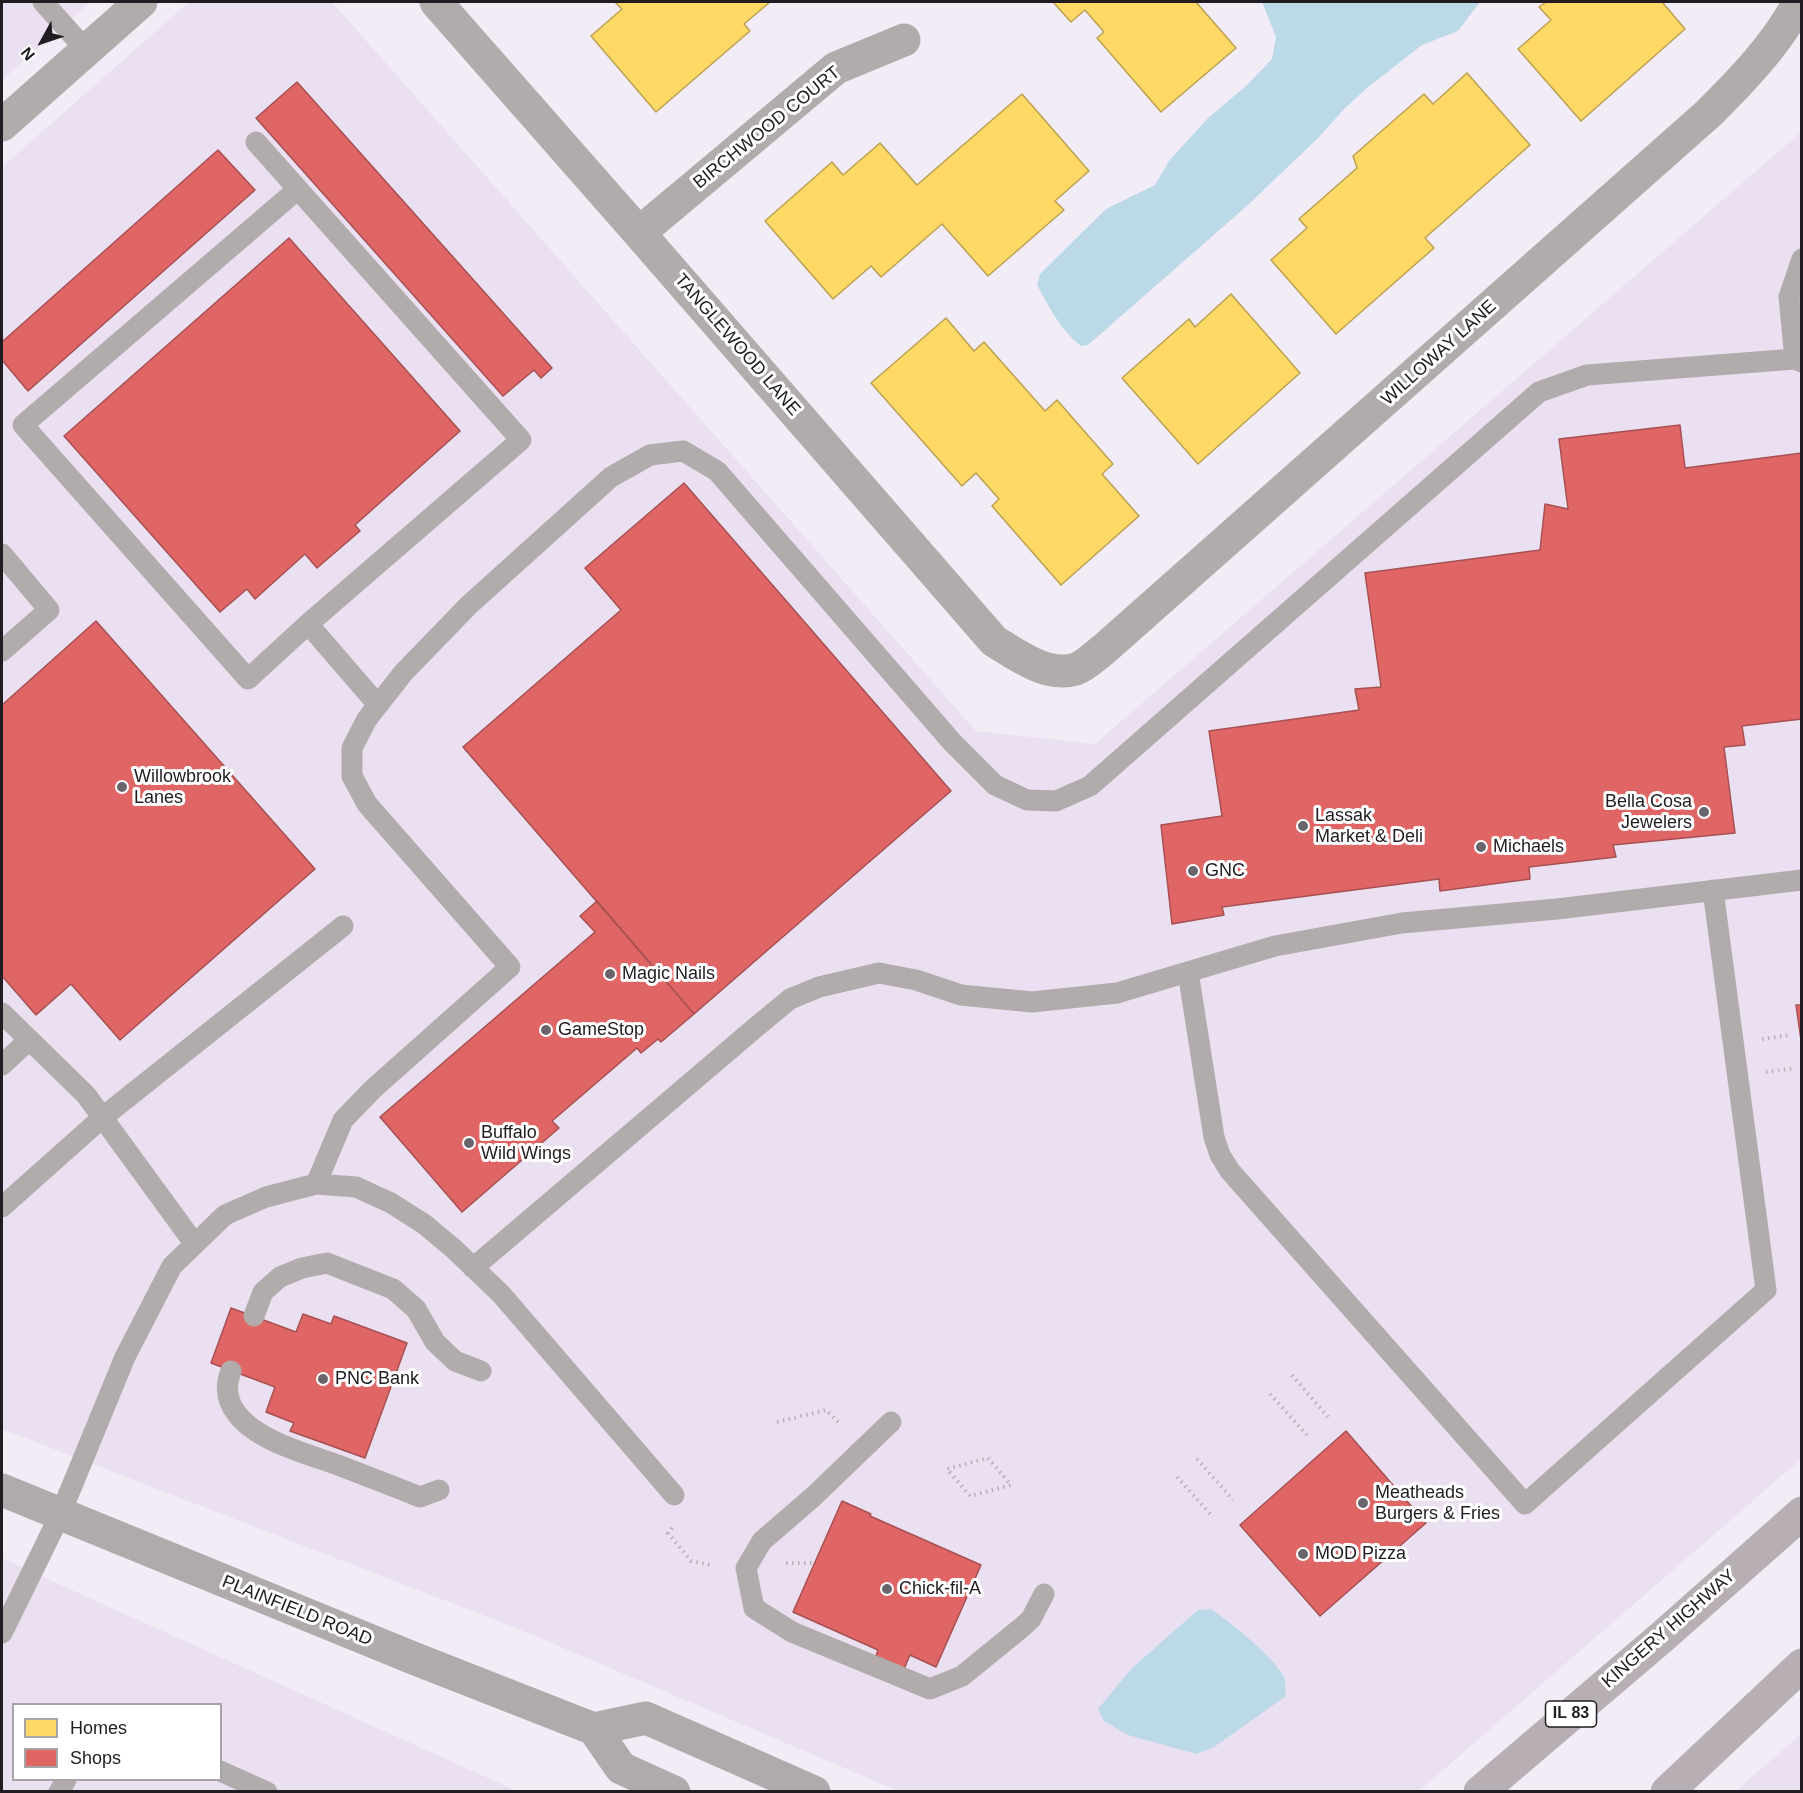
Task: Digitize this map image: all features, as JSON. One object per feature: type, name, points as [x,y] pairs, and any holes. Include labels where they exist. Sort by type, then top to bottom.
[{"type":"highway","name":"KINGERY HIGHWAY","points":[[1480,1791],[1662,1637],[1802,1513]]},
{"type":"highway","points":[[1667,1791],[1798,1675]]},
{"type":"main road","name":"PLAINFIELD ROAD","points":[[2,1491],[594,1728]]},
{"type":"main road","points":[[674,1791],[621,1768],[594,1728],[646,1718],[814,1791]]},
{"type":"street","points":[[2,125],[141,2]]},
{"type":"street","name":"TANGLEWOOD LANE","points":[[435,2],[994,641],[1023,659],[1052,671]]},
{"type":"street","name":"WILLOWAY LANE","points":[[1052,671],[1076,669],[1103,650],[1709,113],[1755,66],[1788,21],[1798,2]]},
{"type":"street","name":"BIRCHWOOD COURT","points":[[639,233],[836,68],[904,40]]},
{"type":"lane","points":[[43,2],[86,50]]},
{"type":"lane","points":[[256,142],[298,189],[521,440],[308,624],[248,680],[23,424],[298,189]]},
{"type":"lane","points":[[316,1184],[343,1120],[373,1089],[510,967],[367,804],[352,776],[352,748],[367,719],[404,672],[469,605],[610,477],[650,455],[684,451],[717,471],[952,742],[995,785],[1027,800],[1056,801],[1090,786],[1539,392],[1587,375],[1798,361],[1789,297],[1802,259]]},
{"type":"lane","points":[[2,554],[50,610],[2,651]]},
{"type":"lane","points":[[308,624],[378,705]]},
{"type":"lane","points":[[473,1268],[764,1020],[790,999],[819,987],[879,973],[916,980],[961,995],[1032,1002],[1117,993],[1275,946],[1402,923],[1567,908],[1802,880]]},
{"type":"lane","points":[[1188,972],[1214,1137],[1220,1155],[1230,1171],[1525,1504],[1766,1290],[1713,890]]},
{"type":"lane","points":[[2,1207],[103,1118],[343,926]]},
{"type":"lane","points":[[2,1013],[86,1095],[194,1243]]},
{"type":"lane","points":[[2,1065],[29,1040]]},
{"type":"lane","points":[[2,1633],[60,1515],[125,1357],[172,1266],[225,1215],[266,1197],[316,1184],[356,1187],[391,1203],[424,1224],[501,1294],[674,1495]]},
{"type":"lane","points":[[254,1316],[263,1292],[280,1277],[302,1268],[327,1263],[393,1289],[416,1308],[435,1342],[455,1361],[481,1371]]},
{"type":"lane","points":[[231,1371],[226,1383],[228,1399],[237,1415],[255,1431],[291,1448],[420,1497],[440,1490]]},
{"type":"lane","points":[[891,1422],[813,1497],[762,1541],[746,1568],[754,1608],[792,1632],[930,1689],[962,1676],[1031,1619],[1044,1594]]},
{"type":"lane","points":[[222,1772],[267,1791]]},
{"type":"path","points":[[1292,1375],[1328,1417]]},
{"type":"path","points":[[1270,1394],[1307,1435]]},
{"type":"path","points":[[777,1422],[826,1410],[840,1424]]},
{"type":"path","points":[[988,1458],[1011,1485],[980,1494],[970,1496],[947,1469],[988,1458]]},
{"type":"path","points":[[1197,1459],[1233,1500]]},
{"type":"path","points":[[1177,1477],[1213,1517]]},
{"type":"path","points":[[672,1528],[668,1533],[691,1561],[710,1565]]},
{"type":"path","points":[[784,1563],[815,1563]]},
{"type":"shaded area","points":[[2,2],[90,2],[2,80]]},
{"type":"shaded area","points":[[189,2],[332,2],[976,731],[1095,744],[1801,132],[1801,1459],[1419,1791],[898,1791],[516,1628],[2,1429],[2,167]]},
{"type":"shaded area","points":[[2,1558],[517,1791],[2,1791]]},
{"type":"shaded area","points":[[1801,1734],[1801,1791],[1736,1791],[1747,1781]]},
{"type":"water","points":[[1262,2],[1480,2],[1458,31],[1422,45],[1367,88],[1249,204],[1088,345],[1081,346],[1061,326],[1046,302],[1037,285],[1040,274],[1106,209],[1155,185],[1169,161],[1207,119],[1247,85],[1272,59],[1276,37]]},
{"type":"water","points":[[1211,1609],[1240,1631],[1278,1668],[1284,1677],[1286,1696],[1214,1747],[1196,1754],[1128,1735],[1104,1721],[1098,1709],[1132,1668],[1198,1610]]},
{"type":"building: Homes","points":[[615,2],[770,2],[744,24],[750,31],[656,112],[591,36],[622,9]]},
{"type":"building: Homes","points":[[1053,2],[1196,2],[1236,48],[1161,112],[1097,38],[1104,32],[1085,10],[1071,22]]},
{"type":"building: Homes","points":[[1546,2],[1665,2],[1663,3],[1685,29],[1581,121],[1518,49],[1551,20],[1539,7]]},
{"type":"building: Homes","points":[[1467,73],[1530,145],[1425,238],[1434,248],[1336,334],[1271,260],[1307,228],[1299,219],[1357,168],[1353,156],[1424,94],[1433,104]]},
{"type":"building: Homes","points":[[1022,94],[1089,171],[1055,201],[1064,210],[988,276],[942,224],[881,277],[871,266],[833,299],[765,221],[832,162],[843,175],[880,143],[917,185]]},
{"type":"building: Homes","points":[[1231,294],[1300,373],[1198,464],[1122,378],[1189,319],[1195,327]]},
{"type":"building: Homes","points":[[946,318],[974,351],[984,342],[1045,411],[1057,400],[1113,464],[1102,474],[1139,516],[1061,585],[992,506],[999,499],[976,473],[962,486],[871,383]]},
{"type":"building: Shops","points":[[297,82],[552,368],[541,378],[534,370],[503,396],[256,118]]},
{"type":"building: Shops","points":[[218,150],[255,190],[28,391],[2,360],[2,342]]},
{"type":"building: Shops","points":[[289,238],[460,431],[355,525],[360,531],[317,568],[305,554],[255,599],[247,589],[220,612],[64,436]]},
{"type":"building: Shops","points":[[1680,425],[1685,468],[1802,453],[1802,719],[1742,726],[1745,745],[1724,747],[1735,833],[1613,845],[1616,857],[1529,867],[1530,879],[1440,891],[1439,879],[1222,907],[1224,915],[1172,924],[1161,825],[1222,816],[1209,731],[1359,710],[1355,689],[1381,687],[1365,573],[1540,550],[1545,504],[1568,509],[1559,439]]},
{"type":"building: Shops","points":[[684,483],[951,791],[694,1014],[463,747],[621,610],[585,568]]},
{"type":"building: Shops","name":"Willowbrook Lanes","points":[[96,621],[315,869],[120,1040],[71,984],[36,1015],[2,976],[2,705]]},
{"type":"building: Shops","points":[[597,901],[694,1014],[661,1042],[658,1039],[641,1053],[637,1048],[552,1121],[559,1128],[462,1212],[380,1117],[595,932],[580,916]]},
{"type":"building: Shops","points":[[1796,1005],[1802,1005],[1802,1047]]},
{"type":"building: Shops","name":"PNC Bank","points":[[231,1308],[296,1332],[303,1314],[331,1324],[334,1316],[407,1343],[365,1458],[290,1431],[294,1423],[266,1412],[275,1387],[211,1363]]},
{"type":"building: Shops","points":[[1346,1431],[1426,1523],[1320,1616],[1240,1525]]},
{"type":"building: Shops","name":"Chick-fil-A","points":[[842,1501],[871,1514],[870,1516],[981,1565],[936,1667],[910,1655],[904,1669],[876,1656],[878,1650],[793,1612]]},
{"type":"place","name":"Willowbrook Lanes","points":[[122,787]]},
{"type":"place","name":"Bella Cosa Jewelers","points":[[1704,812]]},
{"type":"place","name":"Lassak Market & Deli","points":[[1303,826]]},
{"type":"place","name":"Michaels","points":[[1481,847]]},
{"type":"place","name":"GNC","points":[[1193,871]]},
{"type":"place","name":"Magic Nails","points":[[610,974]]},
{"type":"place","name":"GameStop","points":[[546,1030]]},
{"type":"place","name":"Buffalo Wild Wings","points":[[469,1143]]},
{"type":"place","name":"PNC Bank","points":[[323,1379]]},
{"type":"place","name":"Meatheads Burgers & Fries","points":[[1363,1503]]},
{"type":"place","name":"MOD Pizza","points":[[1303,1554]]},
{"type":"place","name":"Chick-fil-A","points":[[887,1589]]}]
